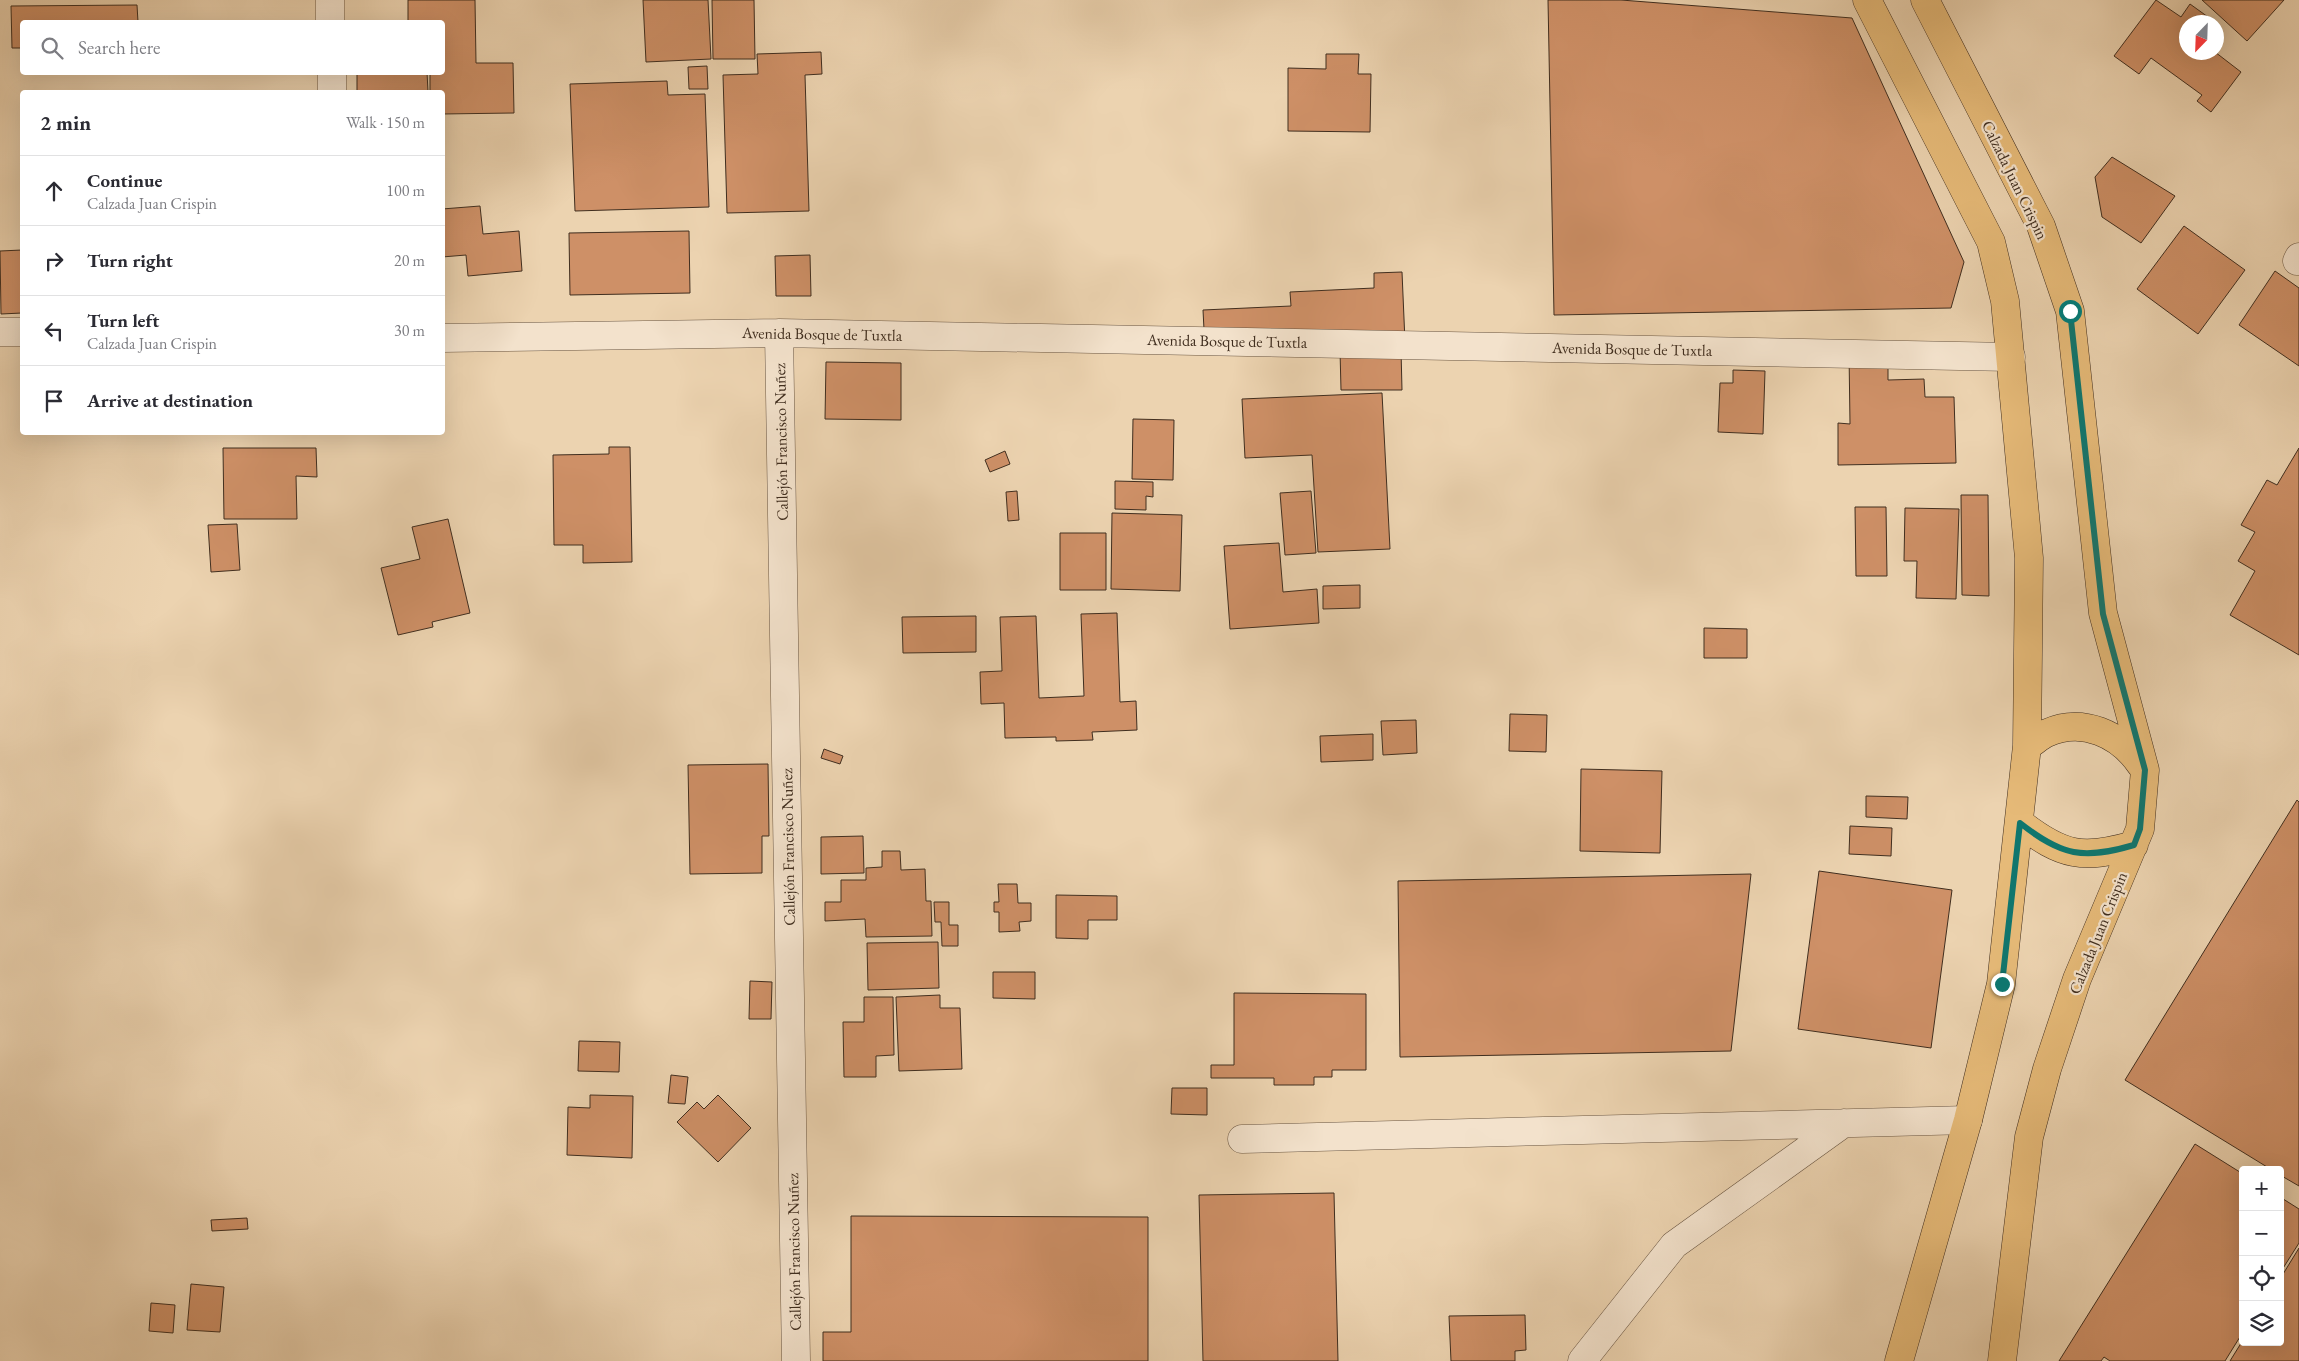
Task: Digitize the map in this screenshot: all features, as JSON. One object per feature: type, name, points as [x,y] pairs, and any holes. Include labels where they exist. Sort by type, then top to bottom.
[{"type":"main road","points":[[1867,0],[1991,242],[2006,301],[2029,558],[2027,746],[2002,984],[1968,1120],[1899,1361]]},
{"type":"main road","name":"Calzada Juan Crispin","points":[[1925,0],[2041,226],[2070,311],[2103,614],[2145,770],[2140,829],[2077,979],[2048,1069],[2029,1137],[2002,1361]]},
{"type":"main road","points":[[2027,746],[2047,733],[2070,727],[2092,728],[2114,736],[2132,751],[2145,770]]},
{"type":"main road","points":[[2020,823],[2045,842],[2074,853],[2104,854],[2134,845]]},
{"type":"street","points":[[330,0],[330,20]]},
{"type":"street","points":[[332,75],[332,90]]},
{"type":"street","points":[[0,332],[20,332]]},
{"type":"street","name":"Avenida Bosque de Tuxtla","points":[[445,338],[779,333],[2011,357]]},
{"type":"street","name":"Callejón Francisco Nuñez","points":[[779,333],[796,1361]]},
{"type":"street","points":[[1242,1139],[1968,1120]]},
{"type":"street","points":[[1582,1361],[1674,1245],[1844,1123]]},
{"type":"building","points":[[408,0],[475,0],[476,63],[513,63],[514,113],[445,114],[445,90],[430,90],[430,75],[445,75],[445,20],[408,20]]},
{"type":"building","points":[[643,0],[708,0],[711,59],[646,62]]},
{"type":"building","points":[[712,0],[754,0],[755,59],[713,59]]},
{"type":"building","points":[[1548,0],[1621,0],[1852,18],[1964,262],[1951,308],[1554,315]]},
{"type":"building","points":[[2156,0],[2179,16],[2179,60],[2224,59],[2241,72],[2211,112],[2197,101],[2202,95],[2151,58],[2139,74],[2114,56]]},
{"type":"building","points":[[2202,0],[2284,0],[2247,41],[2224,20],[2224,15],[2218,15]]},
{"type":"building","points":[[2190,4],[2205,15],[2182,15]]},
{"type":"building","points":[[137,5],[138,20],[20,20],[20,48],[12,48],[11,6]]},
{"type":"building","points":[[821,52],[822,74],[805,75],[809,211],[727,213],[723,75],[758,74],[757,54]]},
{"type":"building","points":[[1326,54],[1359,54],[1358,74],[1371,74],[1370,132],[1288,131],[1288,68],[1326,69]]},
{"type":"building","points":[[707,66],[708,89],[689,89],[688,67]]},
{"type":"building","points":[[357,75],[427,75],[428,90],[357,90]]},
{"type":"building","points":[[667,81],[668,95],[705,94],[709,207],[575,211],[570,84]]},
{"type":"building","points":[[2112,157],[2175,196],[2141,243],[2102,217],[2095,177]]},
{"type":"building","points":[[480,206],[483,234],[519,231],[522,271],[468,276],[466,255],[445,257],[445,209]]},
{"type":"building","points":[[2184,226],[2245,270],[2198,334],[2137,289]]},
{"type":"building","points":[[689,231],[690,293],[570,295],[569,233]]},
{"type":"building","points":[[20,250],[20,313],[1,314],[0,251]]},
{"type":"building","points":[[810,255],[811,296],[776,296],[775,256]]},
{"type":"building","points":[[2275,271],[2299,288],[2299,366],[2239,325]]},
{"type":"building","points":[[1402,272],[1405,342],[1205,349],[1203,310],[1291,306],[1290,292],[1374,288],[1374,273]]},
{"type":"building","points":[[1340,350],[1401,350],[1402,390],[1341,390]]},
{"type":"building","points":[[1888,351],[1888,380],[1924,379],[1925,397],[1954,397],[1956,463],[1838,465],[1838,423],[1850,424],[1849,352]]},
{"type":"building","points":[[826,362],[901,363],[901,420],[825,419]]},
{"type":"building","points":[[1733,370],[1765,371],[1763,434],[1718,432],[1720,383],[1733,383]]},
{"type":"building","points":[[1382,393],[1390,549],[1318,552],[1312,455],[1245,458],[1242,399]]},
{"type":"building","points":[[1133,419],[1174,420],[1173,480],[1132,479]]},
{"type":"building","points":[[609,447],[630,447],[632,562],[583,563],[583,545],[554,545],[553,455],[609,454]]},
{"type":"building","points":[[223,448],[316,448],[317,477],[296,476],[297,519],[224,519]]},
{"type":"building","points":[[2299,448],[2299,655],[2230,615],[2255,571],[2238,561],[2255,532],[2241,525],[2267,480],[2277,485]]},
{"type":"building","points":[[1005,451],[1010,464],[990,472],[985,460]]},
{"type":"building","points":[[1115,481],[1153,482],[1153,497],[1146,496],[1146,510],[1115,509]]},
{"type":"building","points":[[1017,491],[1019,520],[1008,521],[1006,492]]},
{"type":"building","points":[[1311,491],[1316,553],[1285,555],[1280,493]]},
{"type":"building","points":[[1961,495],[1988,495],[1989,596],[1962,595]]},
{"type":"building","points":[[1855,507],[1886,507],[1887,576],[1856,576]]},
{"type":"building","points":[[1905,508],[1959,509],[1956,599],[1916,598],[1917,561],[1904,561]]},
{"type":"building","points":[[1112,513],[1182,515],[1180,591],[1111,589]]},
{"type":"building","points":[[448,519],[470,613],[432,622],[433,627],[398,635],[381,568],[420,559],[412,527]]},
{"type":"building","points":[[237,524],[240,570],[211,572],[208,525]]},
{"type":"building","points":[[1060,533],[1106,533],[1106,590],[1060,590]]},
{"type":"building","points":[[1279,543],[1283,592],[1317,589],[1319,623],[1230,629],[1224,546]]},
{"type":"building","points":[[1360,585],[1360,608],[1323,609],[1323,586]]},
{"type":"building","points":[[1117,613],[1120,702],[1136,701],[1137,730],[1092,732],[1093,740],[1056,741],[1056,737],[1005,738],[1004,703],[981,704],[980,672],[1002,671],[1000,617],[1036,616],[1039,698],[1084,696],[1081,614]]},
{"type":"building","points":[[976,616],[976,652],[903,653],[902,617]]},
{"type":"building","points":[[1704,628],[1747,629],[1747,658],[1704,658]]},
{"type":"building","points":[[1510,714],[1547,715],[1546,752],[1509,751]]},
{"type":"building","points":[[1416,720],[1417,753],[1383,755],[1381,721]]},
{"type":"building","points":[[1373,734],[1373,760],[1321,762],[1320,736]]},
{"type":"building","points":[[824,749],[843,756],[840,764],[821,758]]},
{"type":"building","points":[[768,764],[769,836],[762,836],[762,873],[690,874],[688,765]]},
{"type":"building","points":[[1581,769],[1662,771],[1660,853],[1580,851]]},
{"type":"building","points":[[1866,796],[1908,797],[1907,819],[1866,817]]},
{"type":"building","points":[[2297,800],[2299,802],[2299,1186],[2284,1177],[2284,1166],[2265,1166],[2125,1080]]},
{"type":"building","points":[[1850,826],[1892,828],[1891,856],[1849,854]]},
{"type":"building","points":[[863,836],[864,873],[821,874],[821,837]]},
{"type":"building","points":[[882,851],[900,851],[901,870],[925,869],[926,901],[931,901],[932,936],[866,937],[865,919],[825,921],[825,902],[841,902],[841,880],[866,880],[866,868],[882,867]]},
{"type":"building","points":[[1819,871],[1952,890],[1931,1048],[1798,1029]]},
{"type":"building","points":[[1751,874],[1731,1051],[1400,1057],[1398,881]]},
{"type":"building","points":[[998,884],[1017,884],[1018,903],[1031,903],[1031,921],[1019,922],[1020,931],[999,932],[999,912],[994,912],[994,902],[999,902]]},
{"type":"building","points":[[1056,895],[1117,896],[1117,920],[1088,920],[1088,939],[1056,938]]},
{"type":"building","points":[[934,902],[949,902],[949,925],[958,925],[958,946],[942,946],[941,922],[935,922]]},
{"type":"building","points":[[938,942],[939,988],[868,990],[867,943]]},
{"type":"building","points":[[993,972],[1035,972],[1035,999],[993,998]]},
{"type":"building","points":[[750,981],[772,982],[771,1019],[749,1019]]},
{"type":"building","points":[[1234,993],[1366,994],[1366,1070],[1332,1070],[1332,1077],[1314,1077],[1314,1085],[1274,1085],[1274,1078],[1211,1078],[1211,1065],[1234,1065]]},
{"type":"building","points":[[940,995],[940,1008],[960,1008],[962,1069],[899,1071],[896,997]]},
{"type":"building","points":[[864,997],[893,997],[894,1055],[876,1056],[876,1077],[844,1077],[843,1022],[864,1022]]},
{"type":"building","points":[[579,1041],[620,1042],[619,1072],[578,1071]]},
{"type":"building","points":[[671,1075],[688,1077],[685,1104],[668,1103]]},
{"type":"building","points":[[1172,1088],[1207,1088],[1207,1115],[1171,1114]]},
{"type":"building","points":[[590,1095],[633,1096],[632,1158],[567,1155],[568,1107],[590,1108]]},
{"type":"building","points":[[718,1095],[751,1128],[718,1162],[677,1122],[697,1102],[704,1109]]},
{"type":"building","points":[[2195,1144],[2239,1172],[2239,1338],[2225,1361],[2110,1361],[2104,1357],[2101,1361],[2059,1361]]},
{"type":"building","points":[[1334,1193],[1338,1361],[1203,1361],[1199,1195]]},
{"type":"building","points":[[2284,1200],[2299,1209],[2299,1243],[2284,1267]]},
{"type":"building","points":[[851,1216],[1148,1217],[1148,1361],[823,1361],[823,1332],[851,1332]]},
{"type":"building","points":[[247,1218],[248,1229],[212,1231],[211,1220]]},
{"type":"building","points":[[2299,1248],[2299,1361],[2230,1361],[2239,1346],[2284,1346],[2284,1272]]},
{"type":"building","points":[[191,1284],[224,1287],[220,1332],[187,1330]]},
{"type":"building","points":[[151,1303],[175,1305],[173,1333],[149,1331]]},
{"type":"building","points":[[1525,1315],[1526,1350],[1515,1351],[1515,1361],[1451,1361],[1449,1316]]},
{"type":"route","points":[[2002,984],[2020,823],[2045,842],[2074,853],[2104,854],[2134,845],[2140,829],[2145,770],[2122,692],[2103,614],[2070,311]]}]
